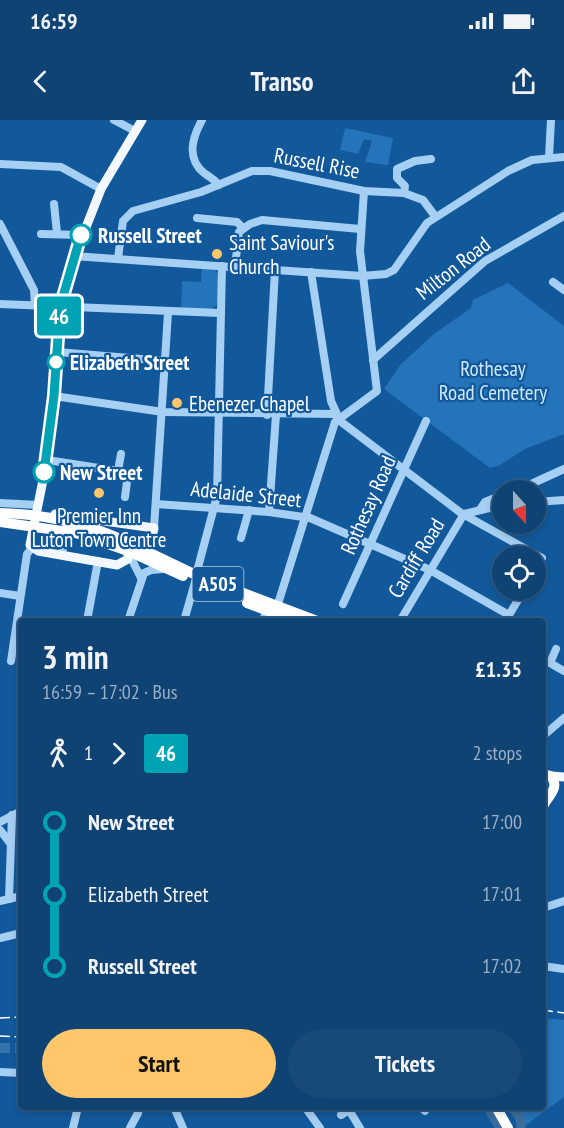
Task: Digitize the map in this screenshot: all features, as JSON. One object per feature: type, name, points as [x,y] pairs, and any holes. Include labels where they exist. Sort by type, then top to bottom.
[{"type":"highway","name":"A505","points":[[0,513],[65,521],[123,540],[195,578],[269,613],[285,618]]},
{"type":"highway","name":"A505","points":[[0,522],[76,533],[167,570],[195,578]]},
{"type":"highway","name":"A505","points":[[269,613],[299,618]]},
{"type":"highway","points":[[546,774],[555,784],[551,796]]},
{"type":"highway","points":[[498,1110],[508,1128]]},
{"type":"main road","points":[[129,554],[117,565],[32,548],[47,460],[60,307],[73,256],[101,189],[142,120]]},
{"type":"main road","points":[[37,508],[69,516],[154,528],[149,552]]},
{"type":"main road","points":[[546,774],[564,777]]},
{"type":"street","points":[[114,120],[135,131]]},
{"type":"street","points":[[202,120],[194,134],[191,150],[195,163],[219,185]]},
{"type":"street","points":[[549,157],[551,120]]},
{"type":"street","points":[[73,256],[362,276],[386,274],[394,270],[419,232],[435,216],[521,164],[549,157],[564,157]]},
{"type":"street","points":[[404,193],[405,186],[397,178],[397,169],[415,161],[431,159]]},
{"type":"street","points":[[0,164],[61,167],[101,189]]},
{"type":"street","name":"Russell Rise","points":[[118,258],[123,221],[132,211],[219,185],[252,171],[261,170],[364,191],[404,193],[423,200],[435,216]]},
{"type":"street","points":[[54,396],[163,412],[337,416],[377,391],[362,276],[360,229],[364,191]]},
{"type":"street","points":[[54,204],[57,232]]},
{"type":"street","name":"Milton Road","points":[[373,360],[484,261],[564,216]]},
{"type":"street","points":[[197,218],[237,222],[243,228]]},
{"type":"street","points":[[235,267],[237,237],[243,228],[271,220],[360,229]]},
{"type":"street","points":[[0,224],[34,290],[35,305]]},
{"type":"street","points":[[41,234],[57,232],[81,235]]},
{"type":"street","points":[[185,618],[215,508],[220,414],[222,266]]},
{"type":"street","points":[[269,512],[275,270]]},
{"type":"street","points":[[269,613],[337,416],[326,372],[311,272]]},
{"type":"street","points":[[553,282],[564,290]]},
{"type":"street","points":[[0,304],[168,313],[220,313]]},
{"type":"street","points":[[48,306],[58,329]]},
{"type":"street","points":[[154,528],[168,313]]},
{"type":"street","points":[[57,352],[166,361]]},
{"type":"street","points":[[337,416],[403,470],[464,514],[521,546]]},
{"type":"street","name":"Rothesay Road","points":[[343,604],[426,421]]},
{"type":"street","points":[[118,471],[121,454]]},
{"type":"street","points":[[47,460],[128,474],[125,497]]},
{"type":"street","points":[[540,480],[564,469]]},
{"type":"street","points":[[482,508],[484,502],[492,499]]},
{"type":"street","points":[[546,501],[564,500]]},
{"type":"street","points":[[0,503],[37,508]]},
{"type":"street","name":"Adelaide Street","points":[[156,504],[249,510],[304,517],[430,570],[509,615],[518,600]]},
{"type":"street","points":[[464,514],[492,506]]},
{"type":"street","points":[[241,538],[249,510]]},
{"type":"street","name":"Cardiff Road","points":[[402,618],[464,514]]},
{"type":"street","points":[[62,554],[69,516]]},
{"type":"street","points":[[11,661],[27,554],[32,548]]},
{"type":"street","points":[[129,554],[141,578]]},
{"type":"street","points":[[88,618],[98,561]]},
{"type":"street","points":[[129,618],[141,578],[147,571],[167,570]]},
{"type":"street","points":[[0,593],[20,596]]},
{"type":"street","points":[[556,649],[546,664],[564,671]]},
{"type":"street","points":[[546,733],[564,718]]},
{"type":"street","points":[[0,822],[18,812]]},
{"type":"street","points":[[9,899],[12,815]]},
{"type":"street","points":[[0,830],[5,833],[10,844]]},
{"type":"street","points":[[0,901],[18,897]]},
{"type":"street","points":[[546,907],[564,901]]},
{"type":"street","points":[[0,938],[18,934]]},
{"type":"street","points":[[546,966],[564,969]]},
{"type":"street","points":[[0,1072],[18,1073]]},
{"type":"street","points":[[73,1128],[77,1110]]},
{"type":"street","points":[[175,1110],[183,1128]]},
{"type":"street","points":[[307,1110],[320,1128]]},
{"type":"street","points":[[341,1115],[349,1110],[360,1128]]},
{"type":"street","points":[[130,1128],[138,1113]]},
{"type":"green space","points":[[345,128],[393,138],[388,165],[365,162],[372,141],[364,139],[358,154],[340,150]]},
{"type":"green space","points":[[202,269],[214,269],[218,274],[218,304],[209,311],[181,310],[182,281],[201,282]]},
{"type":"green space","name":"Rothesay Road Cemetery","points":[[508,283],[564,326],[564,434],[525,449],[498,466],[490,468],[384,389],[401,364],[434,334],[471,308],[473,300]]},
{"type":"green space","points":[[546,1018],[564,1020],[564,1097],[522,1128],[509,1110],[546,1110]]},
{"type":"waterway","points":[[489,1110],[500,1128]]},
{"type":"waterway","points":[[514,1110],[520,1118],[521,1128]]},
{"type":"tunnel","points":[[0,1048],[18,1048]]},
{"type":"railway","points":[[546,1010],[564,1013]]},
{"type":"railway","points":[[0,1018],[18,1017]]},
{"type":"railway","points":[[0,1036],[18,1037]]},
{"type":"bus line","name":"46","points":[[44,472],[54,396],[60,307],[68,273],[81,235]]},
{"type":"place","name":"Russell Street","points":[[81,235]]},
{"type":"place","name":"Saint Saviour's Church","points":[[217,254]]},
{"type":"place","name":"Elizabeth Street","points":[[56,362]]},
{"type":"place","name":"Ebenezer Chapel","points":[[177,403]]},
{"type":"place","name":"New Street","points":[[44,472]]},
{"type":"place","name":"Premier Inn Luton Town Centre","points":[[99,493]]}]
